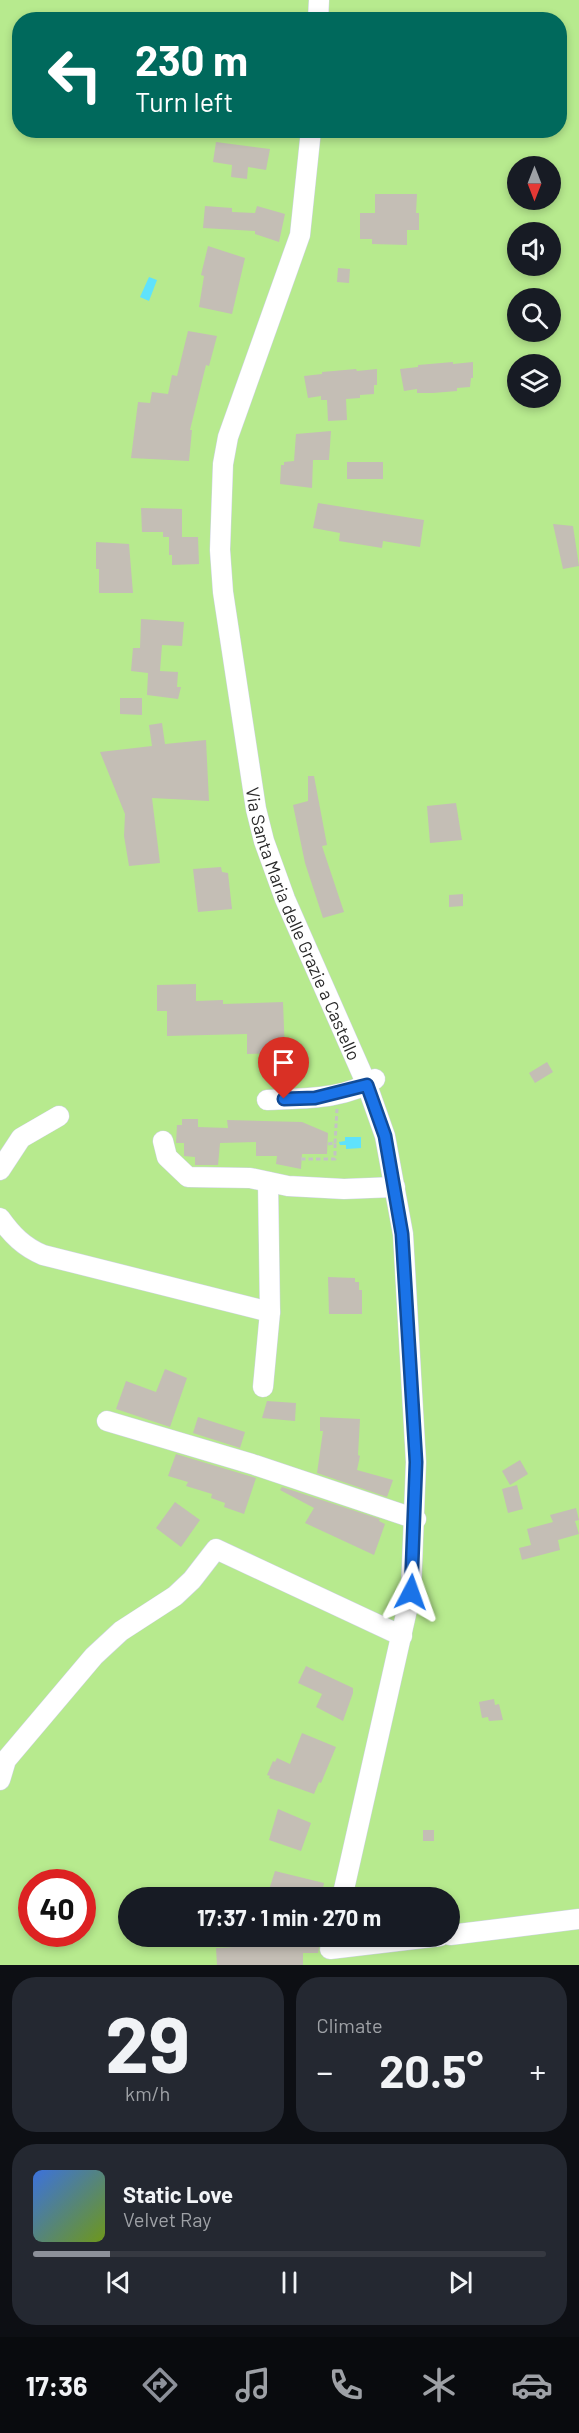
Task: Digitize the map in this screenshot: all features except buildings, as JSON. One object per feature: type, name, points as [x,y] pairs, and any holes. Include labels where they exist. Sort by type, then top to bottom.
[{"type":"street","name":"Via Santa Maria delle Grazie a Castello","points":[[310,138],[300,235],[228,437],[223,464],[220,550],[223,592],[248,765],[264,841],[318,977],[371,1082],[385,1136],[402,1234],[416,1462],[416,1519],[411,1592],[345,1887]]},
{"type":"street","points":[[267,1100],[315,1098],[338,1094],[371,1082]]},
{"type":"street","points":[[0,1170],[21,1138],[59,1116]]},
{"type":"street","points":[[163,1141],[167,1157],[188,1177],[250,1178],[288,1186],[344,1190],[394,1187]]},
{"type":"street","points":[[262,1386],[270,1312],[268,1182]]},
{"type":"street","points":[[0,1218],[27,1248],[43,1256],[270,1312]]},
{"type":"street","points":[[107,1421],[255,1465],[416,1519]]},
{"type":"street","points":[[0,1780],[6,1760],[94,1656],[121,1631],[175,1596],[192,1580],[216,1549],[402,1636]]},
{"type":"street","points":[[460,1934],[579,1918]]},
{"type":"street","points":[[330,1950],[354,1947]]},
{"type":"path","points":[[301,1159],[335,1159],[338,1094]]},
{"type":"path","points":[[328,1144],[335,1143]]},
{"type":"green space","points":[[0,0],[579,0],[579,1965],[0,1965]]},
{"type":"water","points":[[149,277],[157,280],[149,301],[140,297]]},
{"type":"water","points":[[345,1137],[361,1137],[361,1148],[346,1149],[346,1145],[340,1145],[339,1142],[345,1141]]},
{"type":"route","points":[[284,1099],[315,1098],[367,1085],[385,1136],[402,1234],[407,1302],[416,1462],[416,1519],[411,1592]]}]
